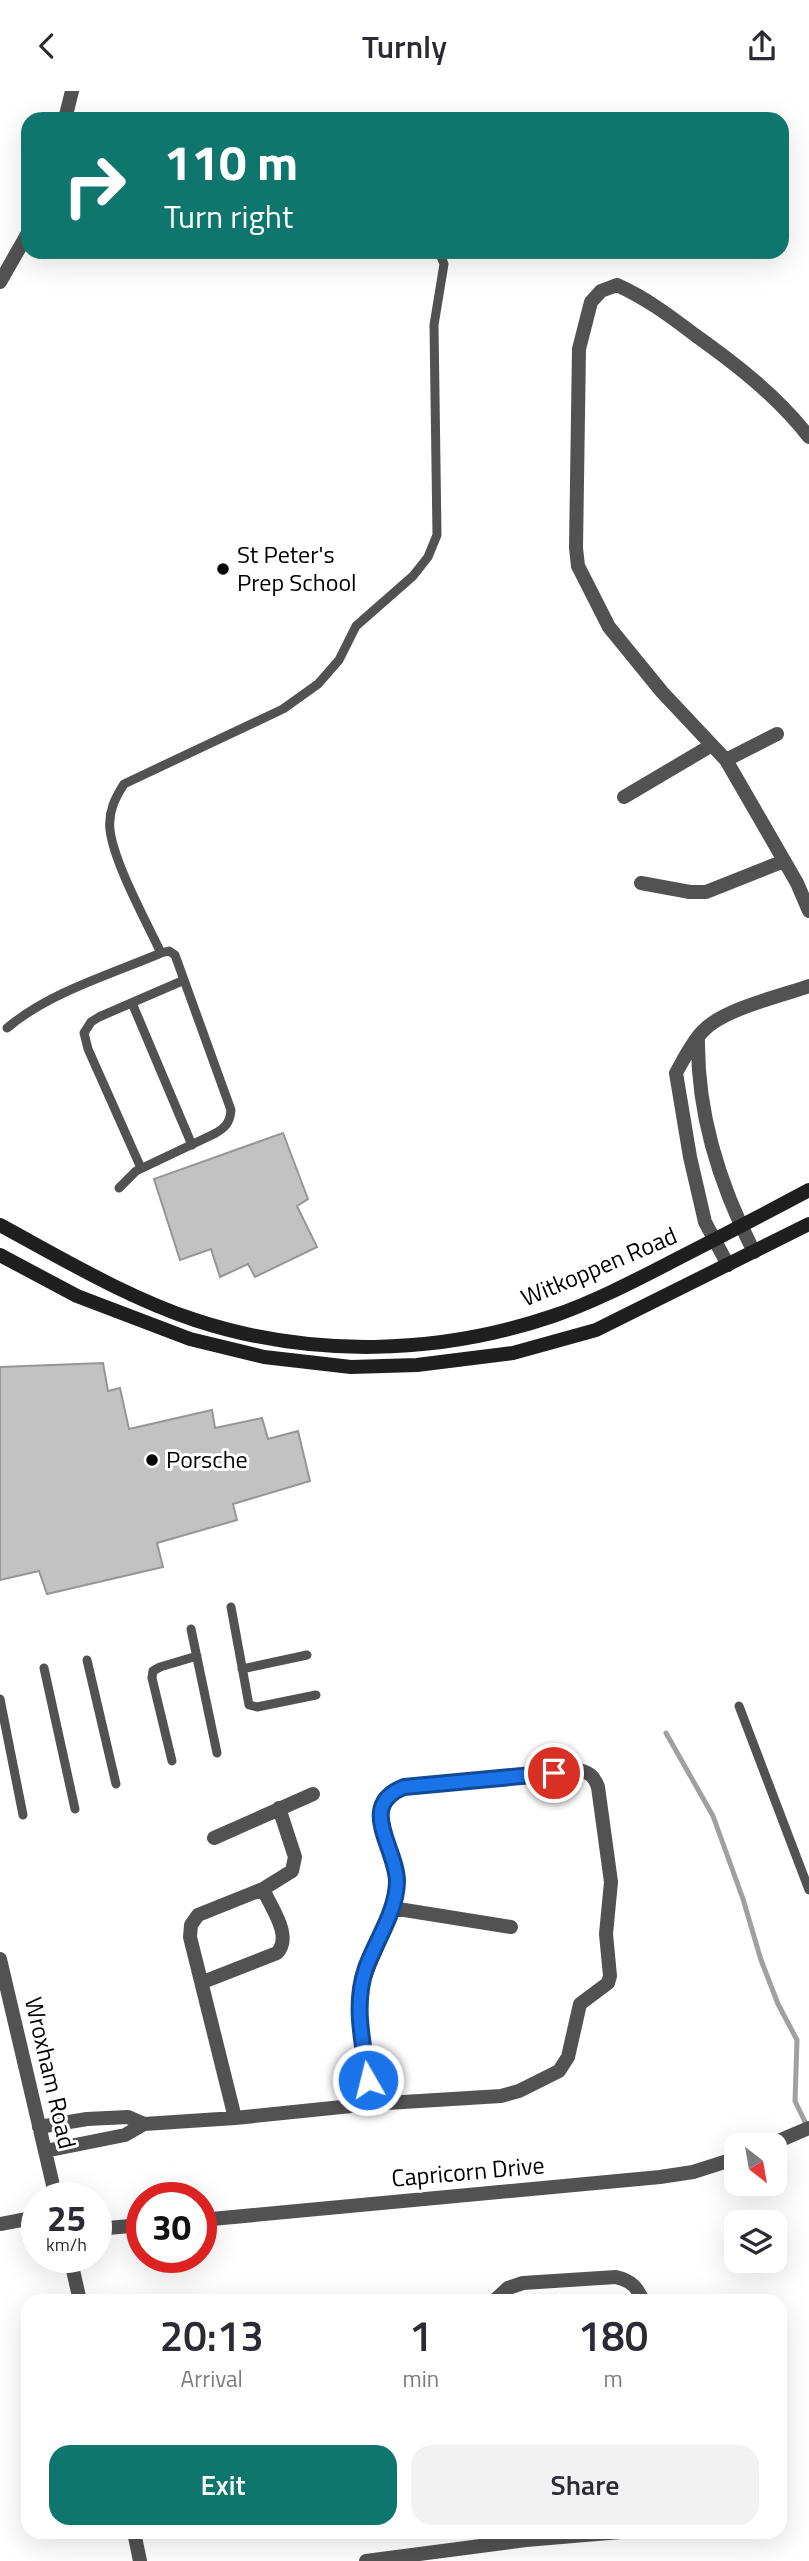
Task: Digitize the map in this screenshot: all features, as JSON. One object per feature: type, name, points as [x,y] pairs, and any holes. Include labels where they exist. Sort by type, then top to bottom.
[{"type":"main road","name":"Witkoppen Road","points":[[0,1225],[144,1300],[195,1320],[256,1337],[322,1346],[409,1346],[456,1342],[554,1316],[630,1283],[809,1190]]},
{"type":"main road","name":"Witkoppen Road","points":[[0,1255],[77,1296],[190,1339],[264,1357],[351,1367],[441,1364],[513,1353],[596,1330],[809,1224]]},
{"type":"street","points":[[67,112],[72,91]]},
{"type":"street","points":[[0,282],[5,263],[21,242]]},
{"type":"street","points":[[809,437],[796,420],[742,368],[643,297],[617,285],[601,291],[591,302],[579,349],[578,566],[603,616],[620,642],[726,760],[785,861],[809,912]]},
{"type":"street","points":[[726,760],[777,734]]},
{"type":"street","points":[[624,797],[712,745]]},
{"type":"street","points":[[641,883],[690,892],[706,892],[785,861]]},
{"type":"street","points":[[728,1265],[705,1222],[676,1073],[698,1038],[714,1022],[748,1006],[809,986]]},
{"type":"street","points":[[698,1038],[697,1071],[717,1168],[754,1252]]},
{"type":"street","points":[[683,1117],[706,1115]]},
{"type":"street","points":[[45,2151],[125,2135],[144,2124],[235,2118],[371,2103],[501,2096],[535,2085],[559,2071],[568,2057],[580,2004],[608,1983],[610,1976],[606,1934],[611,1882],[598,1787],[594,1777],[579,1770],[426,1784],[395,1791],[382,1803],[380,1814],[397,1876],[392,1908],[366,1969],[359,1996],[358,2010],[371,2103]]},
{"type":"street","points":[[214,1838],[313,1794]]},
{"type":"street","points":[[235,2118],[190,1937],[191,1925],[194,1918],[263,1889],[289,1874],[295,1863],[279,1808]]},
{"type":"street","points":[[203,1982],[276,1953],[283,1946],[284,1935],[263,1889]]},
{"type":"street","points":[[392,1908],[511,1927]]},
{"type":"street","name":"Wroxham Road","points":[[0,1959],[52,2182]]},
{"type":"street","points":[[39,2127],[87,2119],[128,2117],[144,2124]]},
{"type":"street","points":[[788,2137],[809,2128]]},
{"type":"street","name":"Capricorn Drive","points":[[217,2219],[660,2178],[693,2172],[724,2162]]},
{"type":"street","points":[[0,2224],[21,2220]]},
{"type":"street","points":[[74,2273],[78,2294]]},
{"type":"street","points":[[502,2294],[508,2288],[523,2283],[616,2277],[629,2280],[640,2294]]},
{"type":"street","points":[[135,2539],[137,2560]]},
{"type":"street","points":[[366,2561],[507,2539]]},
{"type":"lane","points":[[160,953],[123,870],[110,829],[112,804],[124,784],[283,709],[318,684],[339,660],[356,626],[413,576],[428,557],[437,535],[434,325],[444,264],[442,259]]},
{"type":"lane","points":[[7,1028],[53,998],[160,953],[169,951],[175,955],[182,981],[231,1110],[230,1119],[224,1128],[136,1171],[119,1188]]},
{"type":"lane","points":[[141,1168],[84,1033],[91,1022],[182,981]]},
{"type":"lane","points":[[132,1003],[192,1145]]},
{"type":"lane","points":[[231,1607],[248,1704],[252,1707],[316,1695]]},
{"type":"lane","points":[[191,1629],[217,1753]]},
{"type":"lane","points":[[242,1669],[307,1655]]},
{"type":"lane","points":[[172,1761],[152,1678],[153,1671],[197,1656]]},
{"type":"lane","points":[[86,1660],[116,1784]]},
{"type":"lane","points":[[44,1668],[75,1809]]},
{"type":"lane","points":[[0,1699],[23,1815]]},
{"type":"lane","points":[[739,1706],[809,1891]]},
{"type":"building","points":[[283,1133],[308,1199],[297,1206],[317,1247],[255,1277],[248,1264],[220,1277],[211,1249],[180,1260],[154,1179]]},
{"type":"building","name":"Porsche","points":[[103,1363],[108,1391],[120,1388],[129,1429],[212,1410],[215,1428],[262,1418],[268,1439],[298,1431],[310,1481],[233,1504],[237,1520],[157,1543],[163,1567],[47,1594],[39,1571],[0,1580],[0,1367]]},
{"type":"waterway","points":[[666,1733],[713,1816],[743,1899],[761,1960],[778,2004],[797,2040],[795,2101],[807,2126]]},
{"type":"place","name":"St Peter's Prep School","points":[[223,569]]},
{"type":"place","name":"Porsche","points":[[152,1460]]},
{"type":"route","points":[[368,2080],[358,2010],[359,1996],[366,1969],[392,1908],[397,1885],[395,1867],[380,1814],[382,1803],[388,1796],[404,1787],[554,1773]]}]
